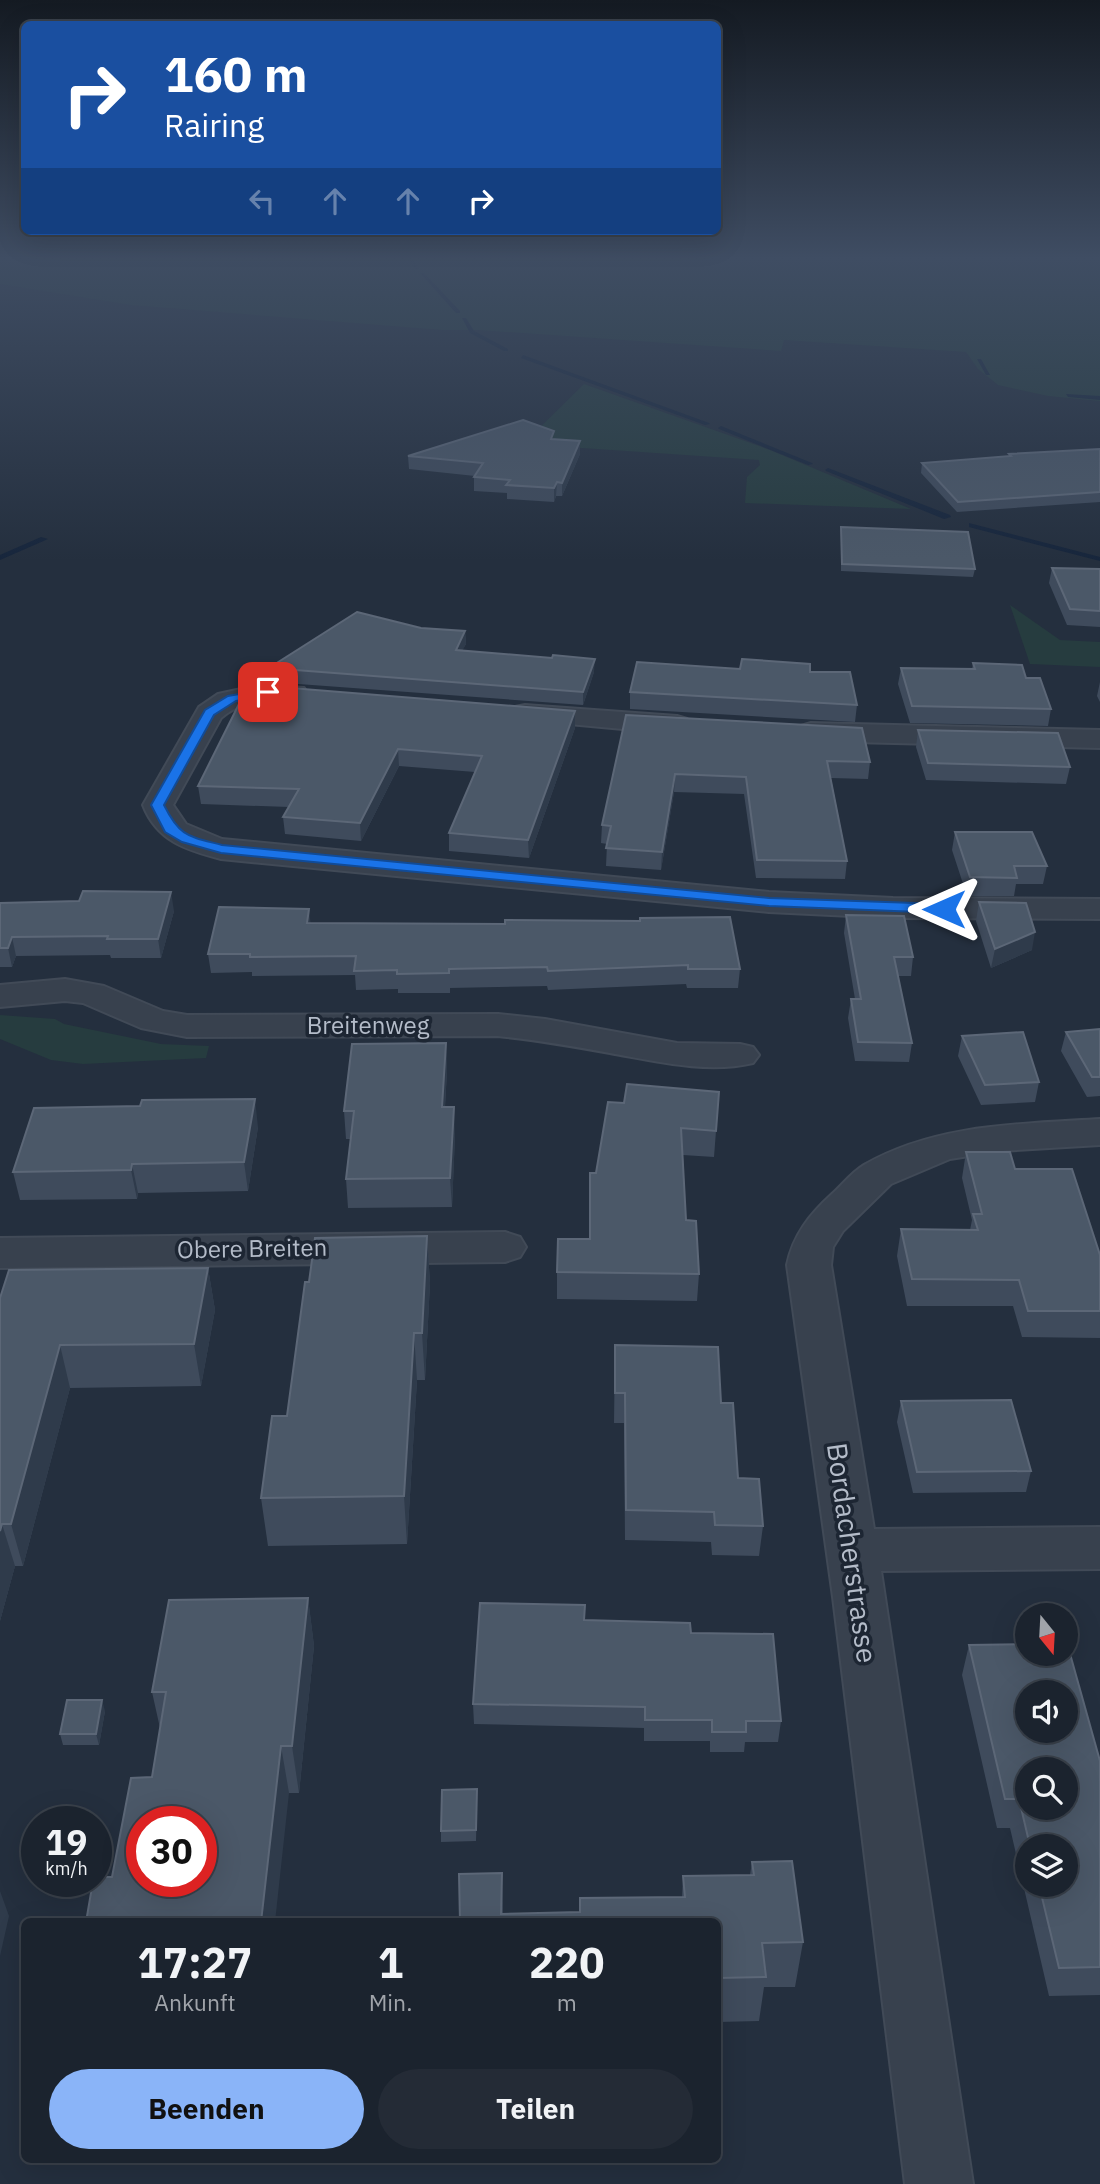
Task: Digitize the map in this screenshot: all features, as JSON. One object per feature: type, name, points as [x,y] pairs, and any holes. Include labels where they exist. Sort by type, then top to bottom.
[{"type":"street","points":[[320,696],[256,693],[232,698],[215,707],[158,805],[170,830],[187,839],[221,849],[769,902],[893,908],[1100,909]]},
{"type":"street","points":[[493,710],[699,726]]},
{"type":"street","points":[[783,731],[1100,739]]},
{"type":"street","name":"Breitenweg","points":[[0,996],[65,990],[91,994],[154,1020],[187,1026],[498,1025],[545,1030],[677,1054],[740,1055]]},
{"type":"street","name":"Bordacherstrasse","points":[[939,2184],[852,1550],[809,1265],[812,1247],[827,1222],[877,1175],[941,1148],[1001,1138],[1100,1132]]},
{"type":"street","name":"Obere Breiten","points":[[0,1253],[505,1247]]},
{"type":"street","points":[[852,1550],[1100,1548]]},
{"type":"green space","points":[[970,358],[1100,358],[1100,401],[1048,396],[998,385],[978,369]]},
{"type":"green space","points":[[584,384],[770,450],[911,509],[745,503],[747,477],[760,465],[759,460],[523,444]]},
{"type":"green space","points":[[1010,605],[1060,640],[1100,642],[1100,667],[1030,664]]},
{"type":"green space","points":[[0,1015],[55,1019],[64,1024],[161,1044],[209,1046],[206,1058],[83,1064],[51,1060],[0,1039]]},
{"type":"building","points":[[523,420],[554,431],[551,439],[580,441],[562,483],[557,482],[554,488],[506,485],[510,480],[474,477],[483,463],[408,456]]},
{"type":"building","points":[[1100,449],[1100,492],[958,502],[922,463],[1011,456],[1009,454]]},
{"type":"building","points":[[841,527],[968,532],[975,569],[842,564]]},
{"type":"building","points":[[1052,568],[1100,569],[1100,611],[1070,609]]},
{"type":"building","points":[[357,612],[421,628],[465,631],[456,650],[595,659],[583,692],[269,668]]},
{"type":"building","points":[[742,659],[810,664],[810,672],[850,672],[857,705],[630,692],[637,662],[740,669]]},
{"type":"building","points":[[973,663],[1022,665],[1026,678],[1040,678],[1051,709],[912,706],[901,668],[975,669]]},
{"type":"building","points":[[266,686],[575,711],[528,840],[449,833],[482,756],[398,749],[360,823],[283,817],[299,789],[198,786],[246,690]]},
{"type":"building","points":[[626,715],[862,728],[870,762],[827,761],[847,861],[757,860],[746,777],[675,774],[662,852],[606,848],[611,826],[602,825]]},
{"type":"building","points":[[918,730],[1058,733],[1070,767],[928,763]]},
{"type":"building","points":[[955,832],[1032,832],[1047,866],[1014,866],[1017,878],[970,877]]},
{"type":"building","points":[[83,891],[171,892],[158,939],[107,939],[108,936],[12,937],[8,948],[0,948],[0,903],[79,901]]},
{"type":"building","points":[[979,902],[1026,903],[1035,932],[995,949]]},
{"type":"building","points":[[219,907],[309,909],[307,923],[505,924],[505,920],[640,921],[640,918],[730,917],[740,969],[688,969],[688,965],[548,971],[547,967],[449,969],[449,973],[397,974],[397,970],[354,971],[356,956],[250,957],[250,954],[208,954]]},
{"type":"building","points":[[846,915],[904,916],[913,957],[894,957],[912,1043],[858,1042],[851,999],[861,999]]},
{"type":"building","points":[[1100,1029],[1100,1077],[1092,1077],[1066,1032]]},
{"type":"building","points":[[1023,1032],[1039,1082],[985,1085],[962,1036]]},
{"type":"building","points":[[446,1043],[442,1107],[454,1107],[450,1178],[346,1179],[354,1111],[344,1111],[352,1044]]},
{"type":"building","points":[[627,1084],[719,1092],[716,1131],[681,1128],[686,1220],[696,1221],[699,1274],[557,1272],[558,1239],[590,1239],[590,1173],[596,1173],[608,1102],[624,1103]]},
{"type":"building","points":[[255,1099],[244,1162],[132,1164],[131,1170],[13,1172],[34,1108],[140,1106],[142,1100]]},
{"type":"building","points":[[966,1152],[1010,1152],[1015,1169],[1072,1169],[1100,1255],[1100,1311],[1028,1311],[1019,1280],[912,1279],[901,1229],[978,1230],[973,1214],[982,1214]]},
{"type":"building","points":[[427,1236],[422,1333],[414,1333],[404,1496],[261,1498],[272,1416],[287,1416],[305,1282],[309,1282],[315,1238]]},
{"type":"building","points":[[208,1268],[194,1344],[60,1345],[11,1524],[2,1524],[0,1531],[0,1298],[9,1270]]},
{"type":"building","points":[[615,1345],[718,1347],[721,1403],[733,1403],[738,1478],[759,1479],[763,1526],[715,1525],[714,1512],[626,1510],[625,1393],[615,1393]]},
{"type":"building","points":[[1011,1400],[1031,1471],[917,1472],[901,1401]]},
{"type":"building","points":[[308,1598],[292,1746],[281,1746],[261,1918],[87,1918],[90,1897],[112,1897],[112,1877],[131,1778],[152,1777],[166,1692],[152,1692],[169,1600]]},
{"type":"building","points":[[480,1603],[585,1605],[584,1620],[690,1623],[691,1633],[773,1634],[781,1721],[746,1721],[746,1732],[712,1732],[712,1720],[645,1720],[645,1707],[473,1704]]},
{"type":"building","points":[[1015,1644],[1015,1666],[1073,1666],[1077,1680],[1015,1680],[1015,1743],[1078,1743],[1078,1682],[1100,1761],[1100,1967],[1059,1968],[1042,1897],[1078,1897],[1078,1834],[1027,1834],[1024,1820],[1078,1820],[1078,1757],[1015,1757],[1015,1799],[1005,1799],[969,1645]]},
{"type":"building","points":[[67,1700],[102,1700],[96,1734],[60,1734]]},
{"type":"building","points":[[477,1789],[476,1830],[441,1831],[442,1790]]},
{"type":"building","points":[[792,1861],[803,1942],[762,1943],[766,1977],[721,1978],[721,1918],[460,1918],[459,1874],[502,1873],[501,1914],[580,1912],[580,1898],[685,1897],[683,1876],[754,1875],[752,1862]]},
{"type":"waterway","points":[[526,358],[707,424]]},
{"type":"waterway","points":[[979,360],[988,374]]},
{"type":"waterway","points":[[1068,395],[1100,398]]},
{"type":"waterway","points":[[721,428],[810,464]]},
{"type":"waterway","points":[[828,470],[947,517]]},
{"type":"waterway","points":[[972,525],[1100,559]]},
{"type":"waterway","points":[[0,558],[44,539]]},
{"type":"route","points":[[268,692],[232,698],[209,713],[158,805],[170,830],[187,839],[221,849],[769,902],[944,909]]}]
